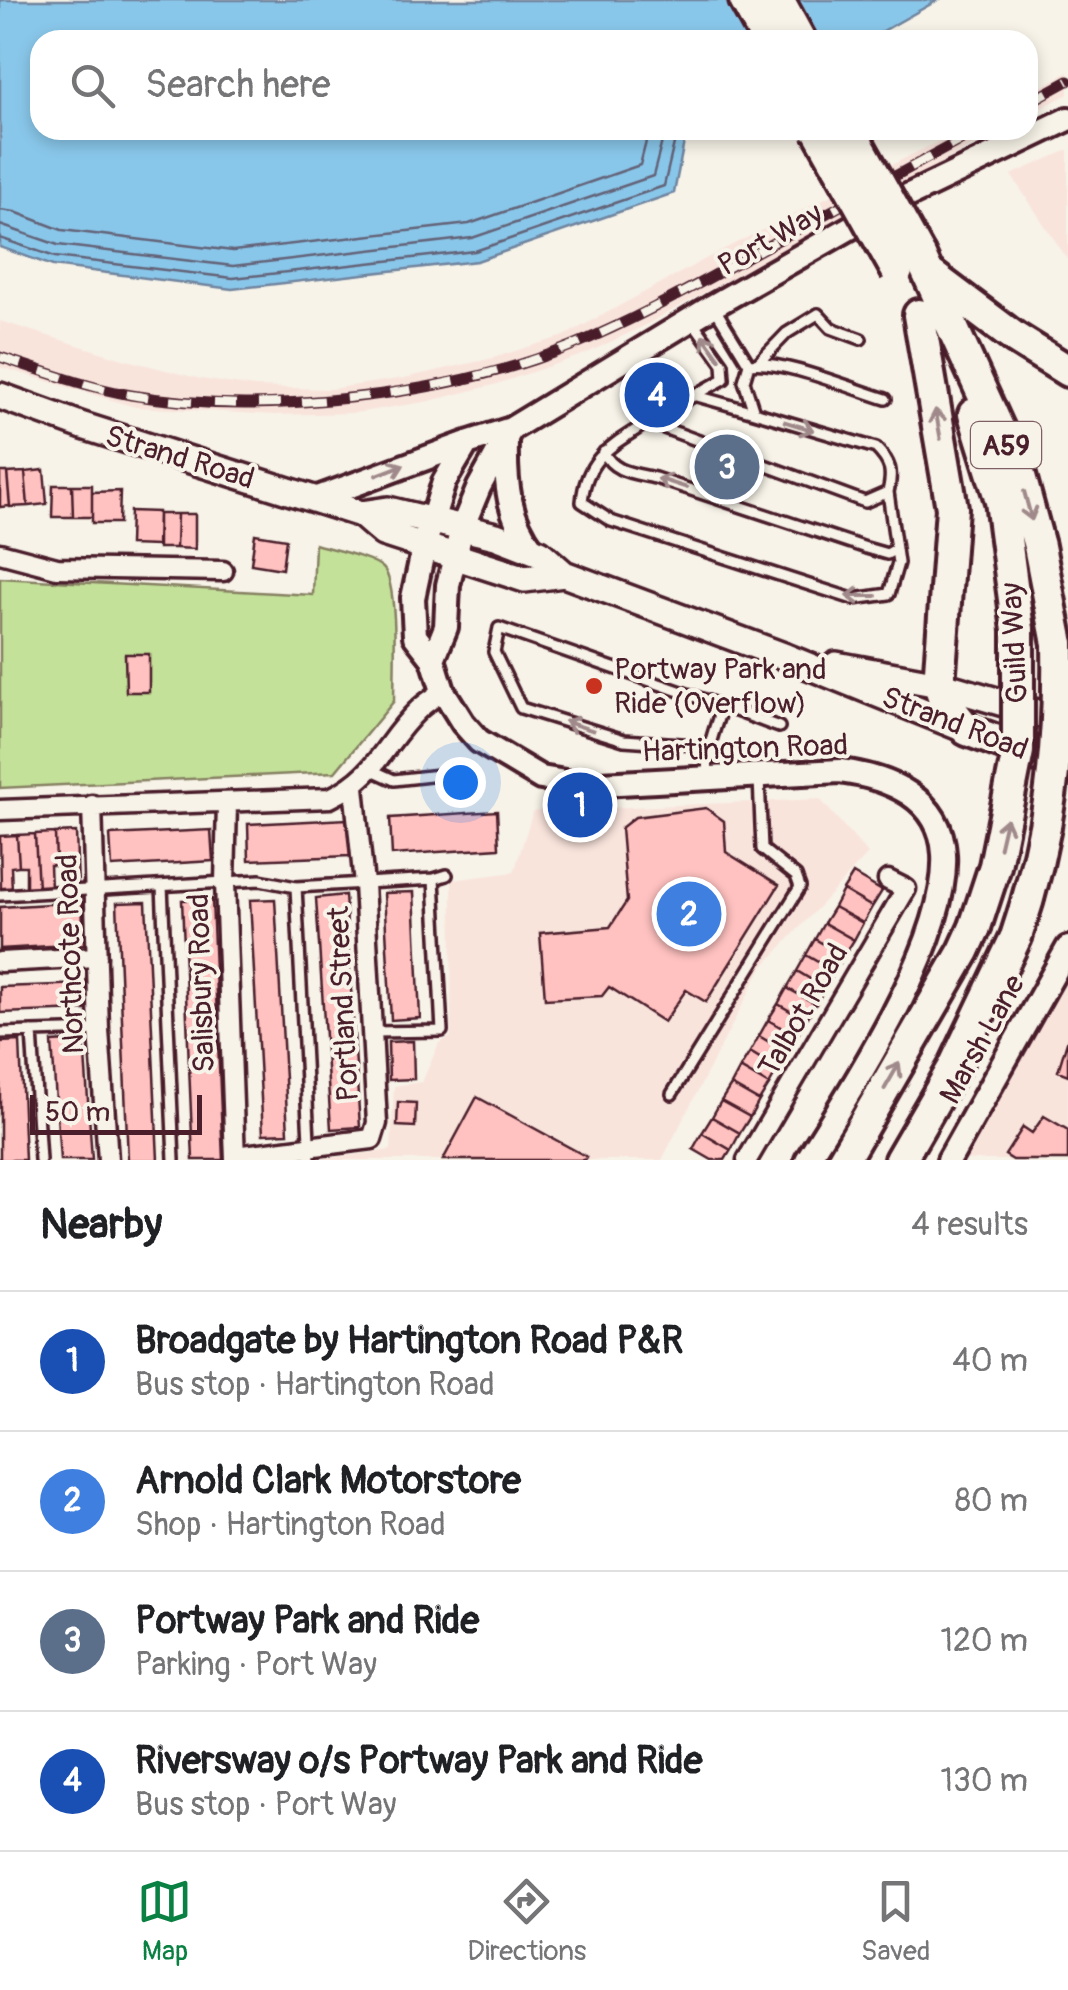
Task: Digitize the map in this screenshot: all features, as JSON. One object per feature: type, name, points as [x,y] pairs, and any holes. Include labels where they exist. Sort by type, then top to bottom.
[{"type":"highway","points":[[745,0],[762,30]]},
{"type":"highway","points":[[778,0],[794,30]]},
{"type":"highway","name":"Guild Way","points":[[825,140],[915,267],[919,315],[974,413],[1001,502],[1018,630],[1018,751],[995,866],[964,951],[843,1160]]},
{"type":"highway","name":"Guild Way","points":[[855,140],[1020,476],[1039,546],[1058,644],[1059,715],[1054,778],[1036,873],[1016,937],[954,1067],[900,1160]]},
{"type":"highway","points":[[915,267],[1014,338],[1068,371]]},
{"type":"highway","points":[[919,315],[952,508],[938,684],[945,702],[966,730]]},
{"type":"highway","points":[[1014,338],[1068,394]]},
{"type":"highway","name":"Strand Road","points":[[966,730],[1068,767]]},
{"type":"main road","name":"Strand Road","points":[[0,396],[361,514],[384,533],[424,548],[525,579],[564,574]]},
{"type":"main road","name":"Strand Road","points":[[361,514],[388,510],[533,550],[564,574],[966,730]]},
{"type":"main road","name":"Strand Road","points":[[786,657],[938,684],[1068,722]]},
{"type":"street","name":"Port Way","points":[[1038,133],[1068,119]]},
{"type":"street","name":"Port Way","points":[[315,499],[467,443],[508,434],[713,306],[897,201],[1024,140]]},
{"type":"street","name":"Port Way","points":[[452,556],[479,487],[508,434]]},
{"type":"street","points":[[508,434],[510,510],[533,550]]},
{"type":"street","points":[[424,548],[444,482],[467,443]]},
{"type":"street","name":"Hartington Road","points":[[424,548],[413,598],[415,636],[433,658],[444,691],[463,722],[480,741],[541,778],[583,785],[840,771],[894,783],[921,805],[939,832],[944,852],[942,888],[920,956],[870,1059],[807,1160]]},
{"type":"street","points":[[0,553],[57,568],[222,570]]},
{"type":"street","points":[[433,658],[446,627],[452,556]]},
{"type":"street","points":[[0,810],[330,798],[354,787],[372,770],[417,711],[444,691]]},
{"type":"street","name":"Portland Street","points":[[235,1158],[310,1154],[372,1139],[378,1122],[364,884],[354,787]]},
{"type":"street","name":"Salisbury Road","points":[[227,804],[225,882],[235,1158]]},
{"type":"street","name":"Northcote Road","points":[[92,805],[108,1160]]},
{"type":"street","name":"Talbot Road","points":[[747,1160],[897,884],[926,881]]},
{"type":"street","name":"Marsh Lane","points":[[949,1160],[1068,948]]},
{"type":"street","points":[[0,962],[97,957]]},
{"type":"lane","points":[[713,306],[754,363],[886,399]]},
{"type":"lane","points":[[754,412],[744,381],[754,363],[787,333],[818,314],[831,328],[861,339]]},
{"type":"lane","points":[[691,320],[725,372],[724,379],[654,418],[604,452],[588,470],[582,502],[611,521],[853,599],[889,594],[898,564],[888,492],[892,474],[888,460],[876,448],[697,396]]},
{"type":"lane","points":[[654,418],[661,428],[865,502],[888,492]]},
{"type":"lane","points":[[604,452],[610,464],[620,470],[656,478],[876,551],[887,554],[896,549]]},
{"type":"lane","points":[[710,746],[624,740],[520,708],[494,652],[500,628],[780,727]]},
{"type":"lane","points":[[708,779],[710,746],[722,706]]},
{"type":"lane","points":[[372,770],[394,780],[466,772]]},
{"type":"lane","points":[[672,1094],[800,887],[796,876],[762,849],[759,775]]},
{"type":"lane","points":[[0,895],[260,880],[296,887],[364,884],[447,875]]},
{"type":"lane","points":[[372,1032],[442,1031],[434,879]]},
{"type":"lane","points":[[162,886],[174,1160]]},
{"type":"lane","points":[[296,887],[310,1154]]},
{"type":"lane","points":[[0,1033],[100,1030]]},
{"type":"lane","points":[[32,1032],[40,1160]]},
{"type":"shaded area","points":[[1068,72],[1068,94],[1038,110],[1038,88]]},
{"type":"shaded area","points":[[941,140],[983,140],[642,327],[585,354],[494,385],[425,402],[355,413],[274,415],[135,407],[0,367],[0,321],[123,359],[201,379],[255,387],[330,389],[404,378],[489,359],[564,336],[720,251]]},
{"type":"shaded area","points":[[1068,150],[1068,260],[1011,175]]},
{"type":"shaded area","points":[[820,799],[868,854],[761,969],[662,1160],[315,1160],[391,1150],[394,1086],[422,1082],[439,1043],[451,1037],[452,880],[514,872],[533,811]]},
{"type":"shaded area","points":[[1068,973],[1068,1160],[949,1160],[994,1079]]},
{"type":"green space","points":[[315,544],[361,557],[383,568],[394,610],[394,701],[335,772],[0,788],[0,578],[313,595]]},
{"type":"water","points":[[0,0],[938,0],[885,30],[30,30],[30,140],[688,140],[674,193],[477,261],[232,289],[53,266],[0,247]]},
{"type":"building","points":[[44,470],[47,504],[28,506],[25,472]]},
{"type":"building","points":[[0,472],[7,472],[10,506],[0,507]]},
{"type":"building","points":[[25,472],[28,506],[10,507],[7,473]]},
{"type":"building","points":[[53,485],[72,485],[73,517],[52,517]]},
{"type":"building","points":[[72,485],[92,485],[92,517],[73,517]]},
{"type":"building","points":[[120,491],[119,523],[92,523],[92,492]]},
{"type":"building","points":[[130,511],[158,512],[157,546],[129,545]]},
{"type":"building","points":[[158,514],[177,514],[176,548],[158,548]]},
{"type":"building","points":[[177,514],[195,514],[195,549],[176,548]]},
{"type":"building","points":[[255,534],[286,539],[282,569],[251,564]]},
{"type":"building","points":[[125,654],[149,654],[149,692],[126,692]]},
{"type":"building","points":[[706,808],[724,821],[726,852],[779,885],[706,1002],[686,990],[664,1022],[609,987],[602,996],[545,999],[540,933],[610,927],[627,901],[621,828],[635,817]]},
{"type":"building","points":[[497,811],[499,848],[392,855],[390,818]]},
{"type":"building","points":[[348,819],[350,856],[249,860],[248,824]]},
{"type":"building","points":[[211,830],[213,861],[112,867],[110,835]]},
{"type":"building","points":[[76,832],[78,887],[64,888],[63,864],[56,865],[55,833]]},
{"type":"building","points":[[55,833],[56,865],[50,865],[51,888],[38,889],[35,834]]},
{"type":"building","points":[[35,834],[38,889],[26,889],[26,866],[19,866],[17,835]]},
{"type":"building","points":[[17,835],[19,866],[11,867],[12,890],[1,890],[0,836]]},
{"type":"building","points":[[853,874],[882,891],[872,907],[843,890]]},
{"type":"building","points":[[843,890],[872,907],[863,923],[834,907]]},
{"type":"building","points":[[414,892],[420,1018],[391,1020],[384,893]]},
{"type":"building","points":[[345,895],[360,1127],[331,1129],[316,898]]},
{"type":"building","points":[[212,899],[223,1160],[193,1160],[182,900]]},
{"type":"building","points":[[275,899],[288,1133],[263,1134],[250,900]]},
{"type":"building","points":[[82,902],[84,944],[0,949],[0,907]]},
{"type":"building","points":[[146,902],[158,1160],[128,1160],[117,903]]},
{"type":"building","points":[[834,907],[863,923],[854,940],[824,923]]},
{"type":"building","points":[[824,923],[854,940],[844,956],[815,939]]},
{"type":"building","points":[[815,939],[844,956],[835,972],[806,955]]},
{"type":"building","points":[[806,955],[835,972],[825,988],[797,971]]},
{"type":"building","points":[[797,971],[825,988],[816,1004],[787,988]]},
{"type":"building","points":[[85,984],[85,1010],[0,1013],[0,987]]},
{"type":"building","points":[[787,988],[816,1004],[806,1020],[778,1004]]},
{"type":"building","points":[[778,1004],[806,1020],[797,1036],[768,1020]]},
{"type":"building","points":[[768,1020],[797,1036],[788,1053],[759,1036]]},
{"type":"building","points":[[759,1036],[788,1053],[778,1069],[750,1052]]},
{"type":"building","points":[[1068,1038],[1068,1075],[1058,1071]]},
{"type":"building","points":[[84,1040],[92,1160],[60,1160],[52,1042]]},
{"type":"building","points":[[20,1041],[25,1160],[0,1160],[0,1042]]},
{"type":"building","points":[[413,1041],[414,1079],[389,1080],[388,1042]]},
{"type":"building","points":[[750,1052],[778,1069],[769,1085],[740,1068]]},
{"type":"building","points":[[740,1068],[769,1085],[759,1101],[731,1085]]},
{"type":"building","points":[[731,1085],[759,1101],[750,1117],[721,1101]]},
{"type":"building","points":[[477,1097],[587,1157],[443,1160]]},
{"type":"building","points":[[721,1101],[750,1117],[740,1133],[712,1117]]},
{"type":"building","points":[[398,1102],[416,1103],[415,1127],[397,1126]]},
{"type":"building","points":[[1044,1116],[1068,1130],[1068,1160],[1013,1160],[1005,1155],[1023,1127],[1032,1133]]},
{"type":"building","points":[[712,1117],[740,1133],[731,1150],[702,1133]]},
{"type":"building","points":[[702,1133],[731,1150],[725,1160],[712,1160],[693,1149]]},
{"type":"railway","points":[[1038,98],[1068,81]]},
{"type":"railway","points":[[0,357],[131,395],[237,404],[354,398],[469,378],[571,346],[620,324],[961,140]]},
{"type":"place","name":"Riversway o/s Portway Park and Ride","points":[[657,395]]},
{"type":"place","name":"Portway Park and Ride","points":[[727,467]]},
{"type":"place","name":"Portway Park and Ride (Overflow)","points":[[594,686]]},
{"type":"place","name":"Broadgate by Hartington Road P&R","points":[[580,805]]},
{"type":"place","name":"Arnold Clark Motorstore","points":[[689,914]]}]
